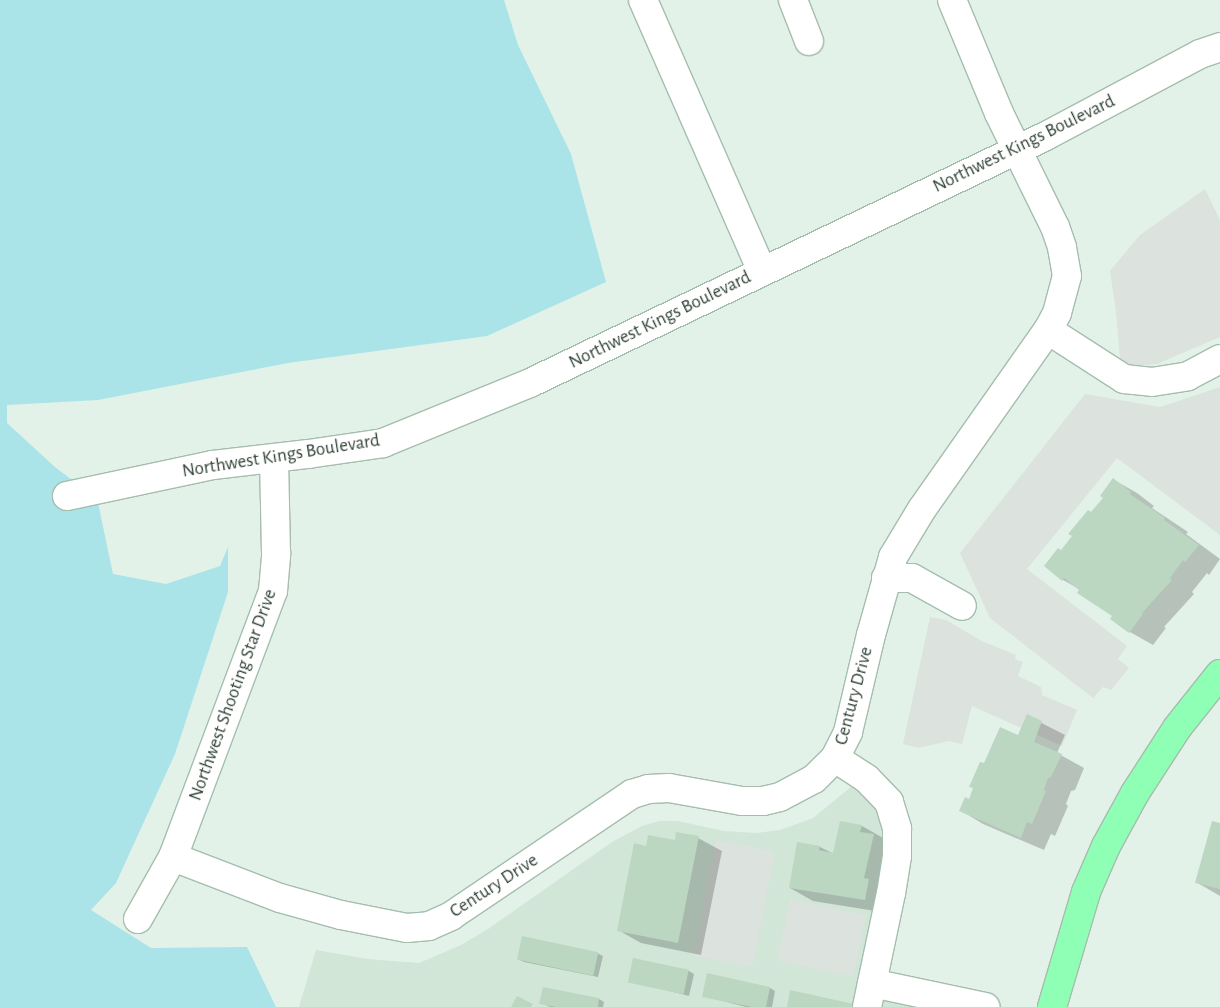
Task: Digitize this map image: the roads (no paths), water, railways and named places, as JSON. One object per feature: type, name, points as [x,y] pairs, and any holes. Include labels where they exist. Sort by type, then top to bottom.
[{"type":"main road","points":[[1052,1007],[1086,892],[1106,846],[1134,793],[1177,728],[1220,674]]},
{"type":"street","points":[[643,0],[762,271]]},
{"type":"street","points":[[793,0],[809,41]]},
{"type":"street","name":"Century Drive","points":[[172,857],[280,898],[341,915],[407,928],[429,926],[451,916],[632,794],[648,789],[669,788],[742,801],[763,801],[780,797],[808,783],[835,758],[848,732],[886,578],[903,538],[1048,330],[1057,313],[1067,276],[1066,264],[1056,227],[1017,149],[952,0]]},
{"type":"street","name":"Northwest Kings Boulevard","points":[[67,496],[213,465],[382,443],[530,383],[1017,149],[1200,54],[1220,47]]},
{"type":"street","points":[[1048,330],[1124,379],[1152,382],[1188,376],[1220,359]]},
{"type":"street","name":"Northwest Shooting Star Drive","points":[[138,918],[172,857],[273,591],[276,553],[274,458]]},
{"type":"street","points":[[886,578],[912,578],[962,606]]},
{"type":"street","points":[[835,758],[867,779],[889,802],[897,830],[892,884],[870,995],[985,1007]]}]
